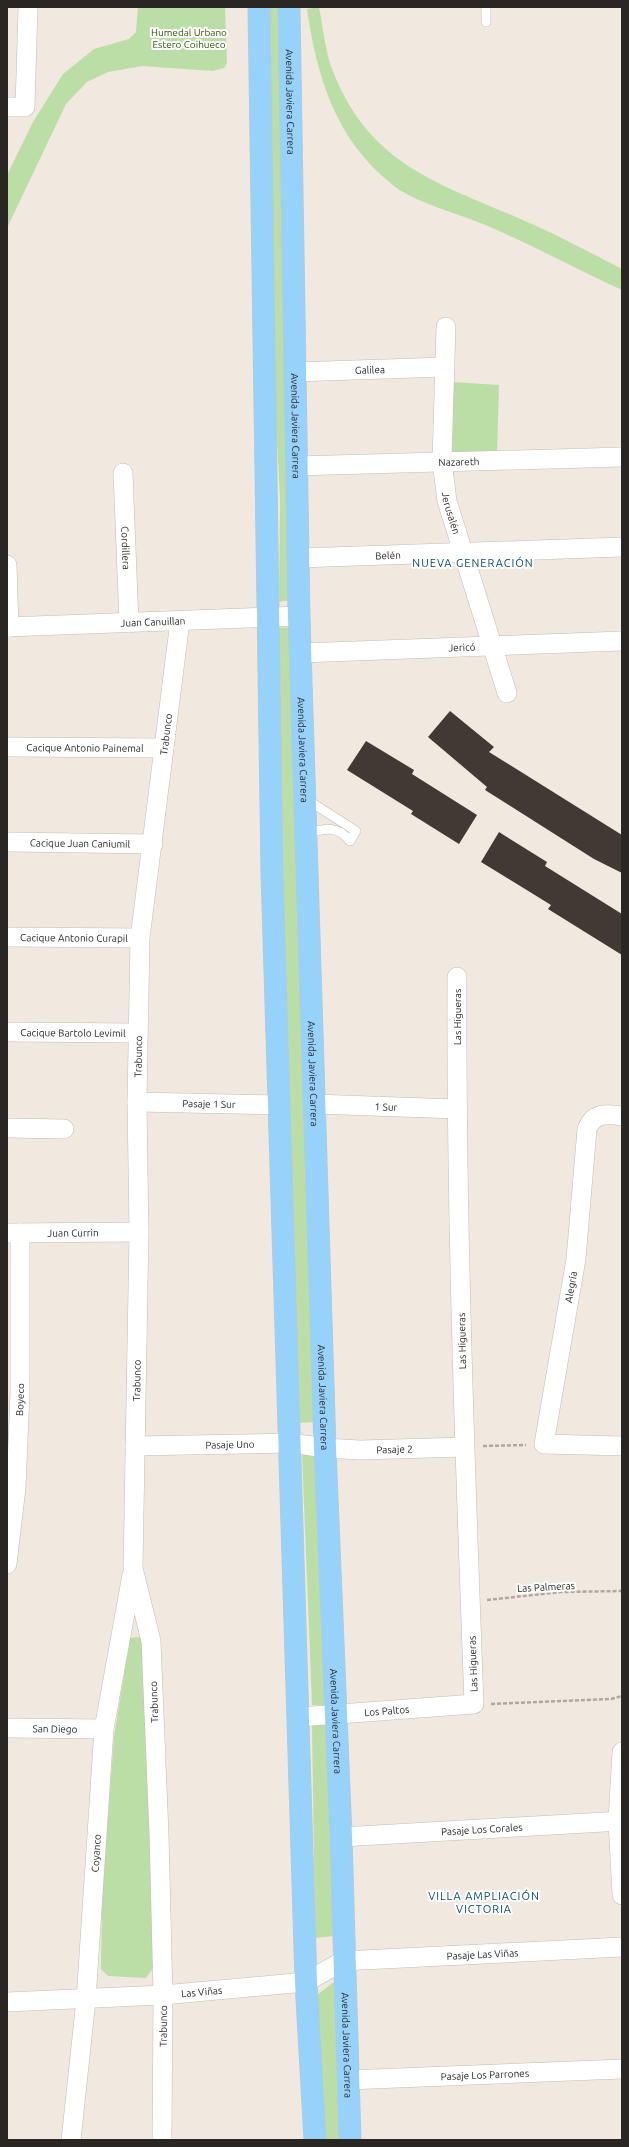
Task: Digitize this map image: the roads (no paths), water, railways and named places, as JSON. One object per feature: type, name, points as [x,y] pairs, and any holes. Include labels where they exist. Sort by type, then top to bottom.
[{"type":"main road","points":[[259,7],[272,874],[291,1443],[306,1982],[315,2140]]},
{"type":"main road","name":"Avenida Javiera Carrera","points":[[289,7],[299,616],[306,799],[325,1448],[341,1837],[343,1961],[350,2140]]},
{"type":"street","points":[[16,107],[28,7]]},
{"type":"street","name":"Jerusalén","points":[[446,327],[442,461],[447,501],[507,692]]},
{"type":"street","name":"Galilea","points":[[295,372],[445,367]]},
{"type":"street","name":"Nazareth","points":[[296,466],[622,457]]},
{"type":"street","name":"Cordillera","points":[[123,473],[129,623]]},
{"type":"street","name":"Belén","points":[[299,558],[622,547]]},
{"type":"street","points":[[7,565],[8,627]]},
{"type":"street","name":"Juan Canuillan","points":[[8,627],[299,616]]},
{"type":"street","name":"Trabunco","points":[[162,2140],[163,1995],[159,1834],[151,1641],[133,1568],[139,1232],[137,1102],[140,938],[154,844],[180,621]]},
{"type":"street","name":"Jericó","points":[[301,653],[622,641]]},
{"type":"street","name":"Cacique Antonio Painemal","points":[[7,747],[164,748]]},
{"type":"street","name":"Cacique Juan Caniumil","points":[[7,842],[154,844]]},
{"type":"street","name":"Cacique Antonio Curapil","points":[[7,937],[140,938]]},
{"type":"street","name":"Las Higueras","points":[[457,977],[456,1109],[464,1447],[474,1704]]},
{"type":"street","name":"Cacique Bartolo Levimil","points":[[7,1032],[138,1033]]},
{"type":"street","name":"Pasaje 1 Sur","points":[[137,1102],[280,1105]]},
{"type":"street","name":"1 Sur","points":[[314,1104],[456,1109]]},
{"type":"street","name":"Alegría","points":[[622,1116],[605,1114],[599,1115],[594,1118],[587,1129],[576,1259],[544,1444],[622,1446]]},
{"type":"street","points":[[7,1128],[64,1129]]},
{"type":"street","name":"Juan Currin","points":[[13,1233],[139,1232]]},
{"type":"street","name":"Boyeco","points":[[7,1564],[16,1488],[20,1393],[13,1233]]},
{"type":"street","name":"Pasaje Uno","points":[[135,1446],[291,1443],[325,1448]]},
{"type":"street","name":"Pasaje 2","points":[[325,1448],[360,1450],[464,1447]]},
{"type":"street","name":"Coyanco","points":[[71,2140],[86,2000],[104,1729],[133,1568]]},
{"type":"street","name":"Los Paltos","points":[[298,1717],[474,1704]]},
{"type":"street","name":"San Diego","points":[[7,1728],[104,1729]]},
{"type":"street","points":[[622,1752],[620,1821],[622,1895]]},
{"type":"street","name":"Pasaje Los Corales","points":[[341,1837],[620,1821]]},
{"type":"street","name":"Pasaje Las Viñas","points":[[343,1961],[622,1947]]},
{"type":"street","name":"Las Viñas","points":[[7,2002],[86,2000],[163,1995],[306,1982],[343,1961]]},
{"type":"street","name":"Pasaje Los Parrones","points":[[348,2080],[622,2069]]},
{"type":"lane","points":[[486,7],[486,22]]},
{"type":"lane","points":[[306,799],[356,831],[350,841],[339,831],[332,828],[322,828],[306,834]]},
{"type":"district","name":"NUEVA GENERACIÓN","points":[[473,563]]},
{"type":"district","name":"VILLA AMPLIACIÓN VICTORIA","points":[[484,1902]]},
{"type":"park label","name":"Humedal Urbano Estero Coihueco","points":[[189,38]]}]
